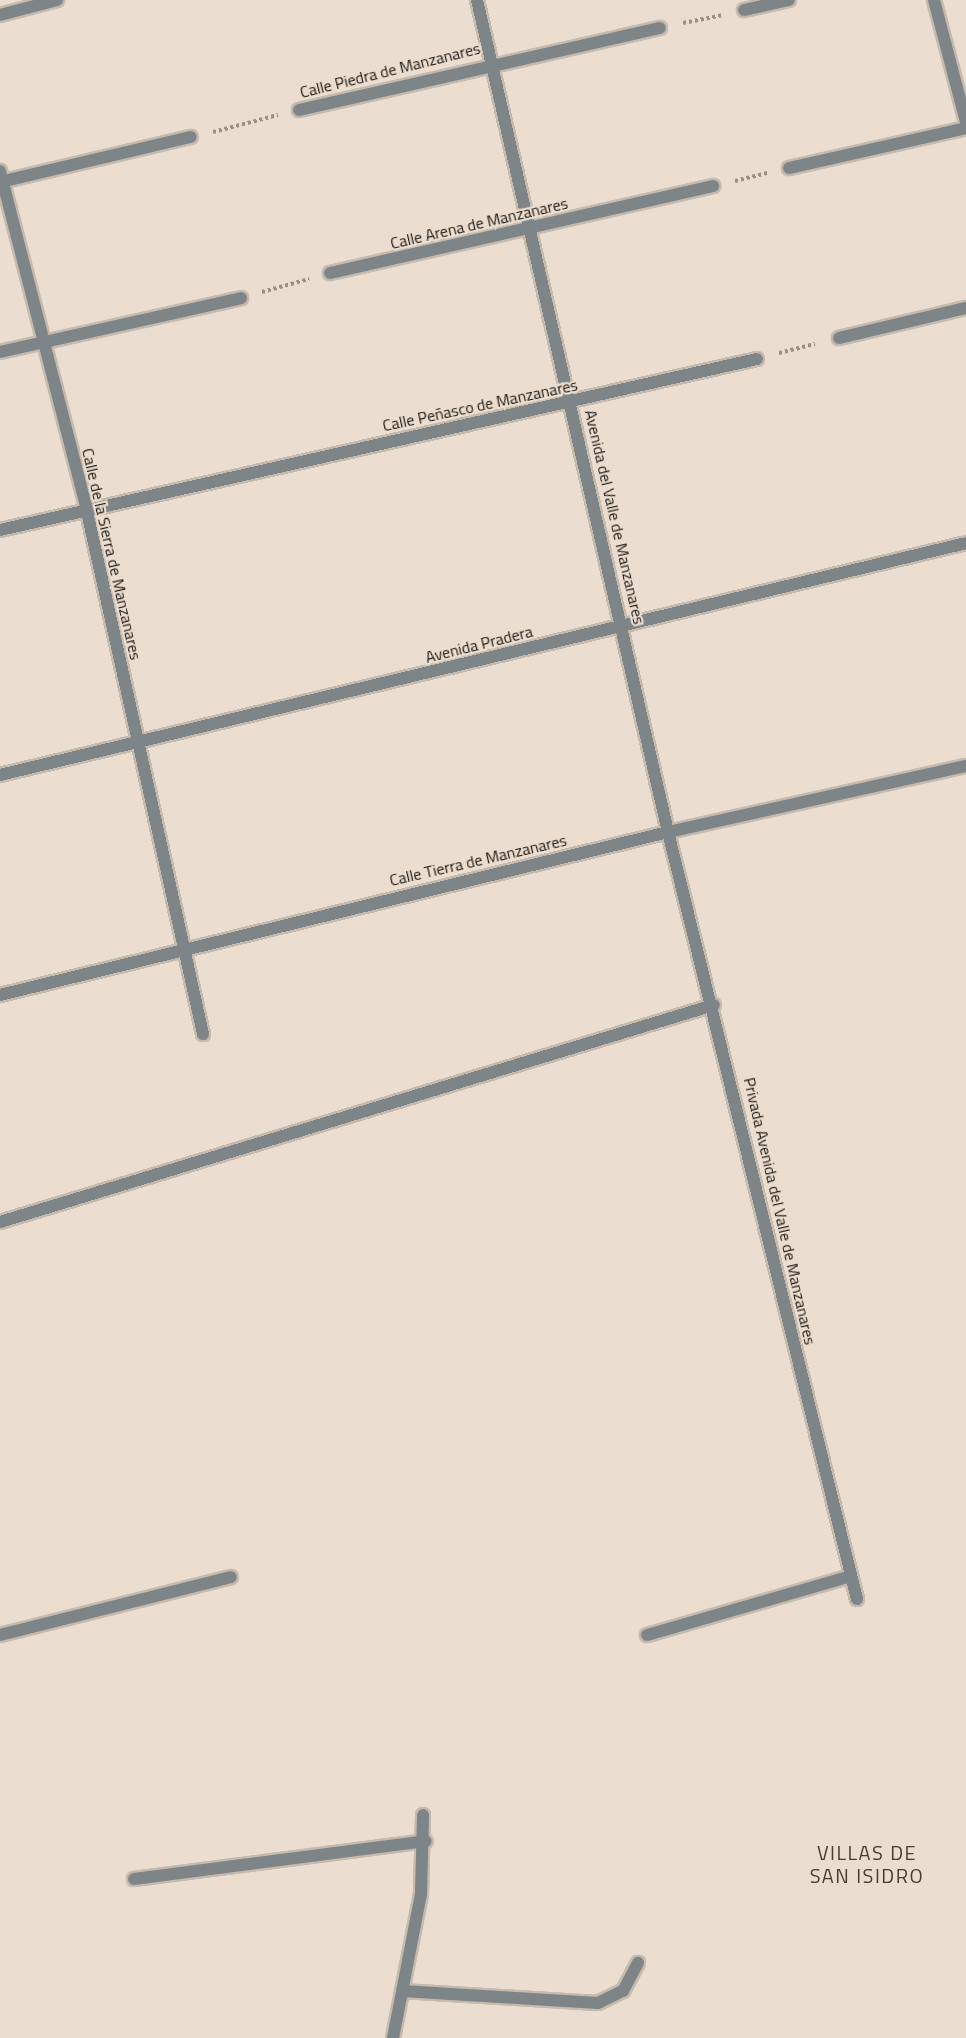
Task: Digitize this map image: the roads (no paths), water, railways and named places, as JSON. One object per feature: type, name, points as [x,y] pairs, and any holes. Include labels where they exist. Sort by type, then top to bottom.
[{"type":"street","points":[[0,15],[57,0]]},
{"type":"street","name":"Avenida del Valle de Manzanares","points":[[477,0],[572,402],[668,832]]},
{"type":"street","points":[[744,10],[789,0]]},
{"type":"street","points":[[934,0],[966,122]]},
{"type":"street","name":"Calle Piedra de Manzanares","points":[[299,110],[491,63],[660,28]]},
{"type":"street","points":[[789,168],[966,128]]},
{"type":"street","points":[[1,178],[191,137]]},
{"type":"street","name":"Calle de la Sierra de Manzanares","points":[[1,178],[86,507],[136,743],[185,947],[203,1034]]},
{"type":"street","name":"Calle Arena de Manzanares","points":[[330,273],[713,186]]},
{"type":"street","points":[[0,352],[44,340],[241,298]]},
{"type":"street","points":[[839,338],[966,308]]},
{"type":"street","name":"Calle Peñasco de Manzanares","points":[[0,530],[86,507],[572,402],[757,359]]},
{"type":"street","name":"Avenida Pradera","points":[[0,775],[966,543]]},
{"type":"street","name":"Calle Tierra de Manzanares","points":[[0,995],[185,947],[668,832],[966,766]]},
{"type":"street","name":"Privada Avenida del Valle de Manzanares","points":[[668,832],[714,1005],[857,1599]]},
{"type":"street","points":[[0,1222],[714,1005]]},
{"type":"street","points":[[647,1635],[851,1576]]},
{"type":"street","points":[[0,1635],[231,1577]]},
{"type":"street","points":[[393,2038],[421,1894],[426,1841],[423,1815]]},
{"type":"street","points":[[134,1879],[426,1841]]},
{"type":"street","points":[[402,1991],[598,2003],[623,1990],[638,1963]]},
{"type":"district","name":"VILLAS DE SAN ISIDRO","points":[[867,1864]]}]
